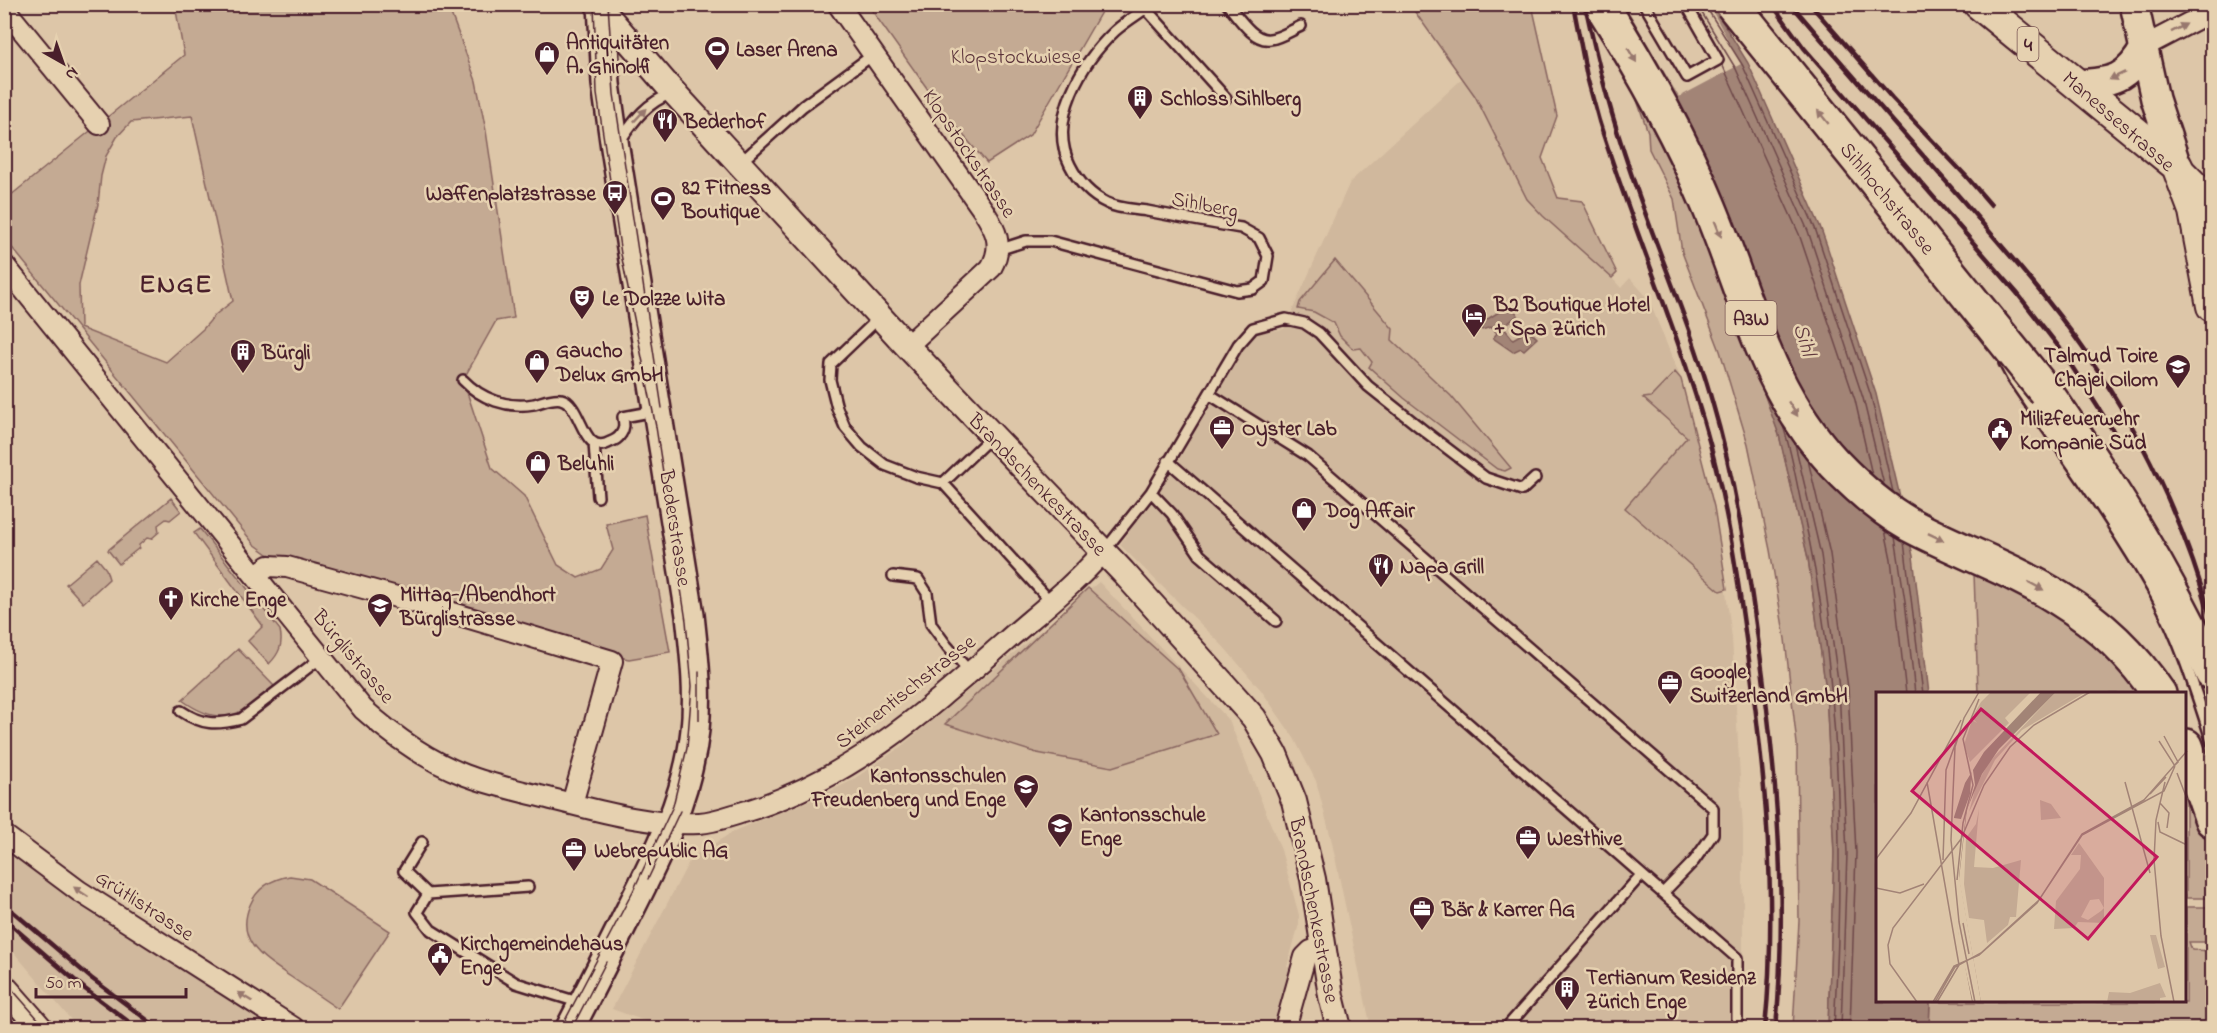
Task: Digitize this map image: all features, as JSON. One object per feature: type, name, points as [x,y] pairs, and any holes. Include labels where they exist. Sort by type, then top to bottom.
[{"type":"highway","name":"A3W","points":[[1601,4],[1683,146],[1731,261],[1761,347],[1786,398],[1804,426],[1834,463],[1866,495],[1909,524],[2059,598],[2097,626],[2131,657],[2157,692]]},
{"type":"highway","name":"Sihlhochstrasse","points":[[1732,4],[2045,391],[2130,517],[2174,593],[2212,673]]},
{"type":"highway","points":[[2187,749],[2212,820]]},
{"type":"main road","name":"Manessestrasse","points":[[1979,4],[2177,166],[2194,211],[2212,306]]},
{"type":"main road","points":[[2134,4],[2155,99],[2177,166]]},
{"type":"main road","name":"Bederstrasse","points":[[570,1029],[672,822],[685,782],[692,748],[696,686],[688,604],[615,148],[606,84],[600,7]]},
{"type":"main road","points":[[2077,84],[2101,82],[2120,77],[2134,64],[2145,46]]},
{"type":"street","name":"Klopstockstrasse","points":[[838,4],[995,228],[999,242],[991,268],[907,346]]},
{"type":"street","name":"Brandschenkestrasse","points":[[600,7],[674,93],[907,346],[1103,552],[1254,718],[1270,745],[1294,801],[1313,879],[1331,996],[1339,1029]]},
{"type":"street","points":[[4,8],[99,124]]},
{"type":"street","points":[[2145,46],[2212,11]]},
{"type":"street","points":[[2177,166],[2212,200]]},
{"type":"street","name":"Bürglistrasse","points":[[4,264],[363,708],[390,733],[417,752],[466,776],[572,804],[637,818],[672,822]]},
{"type":"street","name":"Steinentischstrasse","points":[[672,822],[710,822],[768,804],[846,768],[902,729],[970,672],[1051,602],[1103,552]]},
{"type":"street","points":[[256,575],[269,566],[287,567],[434,607],[612,661],[572,804]]},
{"type":"street","name":"Grütlistrasse","points":[[4,836],[79,891],[294,1029]]},
{"type":"street","points":[[1285,1029],[1305,957],[1311,951],[1324,947]]},
{"type":"street","points":[[4,987],[40,1029]]},
{"type":"lane","points":[[1227,4],[1255,35],[1263,39],[1272,39],[1301,26]]},
{"type":"lane","points":[[1644,4],[1687,77],[1718,60],[1686,4]]},
{"type":"lane","points":[[1149,7],[1226,98]]},
{"type":"lane","name":"Sihlberg","points":[[998,250],[1026,241],[1050,241],[1237,291],[1253,289],[1264,281],[1269,256],[1259,238],[1241,228],[1108,204],[1088,191],[1076,177],[1066,158],[1063,138],[1068,97],[1097,53],[1115,31],[1149,7]]},
{"type":"lane","points":[[740,163],[802,105],[874,54]]},
{"type":"lane","points":[[615,148],[640,112],[658,98],[674,93]]},
{"type":"lane","points":[[1957,274],[2012,378],[2108,519],[2156,598],[2183,655],[2212,742]]},
{"type":"lane","points":[[881,317],[831,364],[831,380],[837,408],[845,428],[862,447],[885,465],[916,477],[943,483],[1051,602]]},
{"type":"lane","points":[[1103,552],[1151,492],[1238,345],[1253,328],[1286,319],[1304,323],[1319,333],[1368,386],[1486,478],[1522,490],[1535,478]]},
{"type":"lane","points":[[463,380],[484,397],[512,405],[524,406],[560,398],[569,402],[588,438],[594,443],[606,445],[619,438],[624,428],[622,417],[657,411]]},
{"type":"lane","points":[[1209,394],[1308,456],[1713,808],[1713,834],[1694,861],[1663,893]]},
{"type":"lane","points":[[943,483],[993,436]]},
{"type":"lane","points":[[594,443],[598,498]]},
{"type":"lane","points":[[1168,461],[1737,958],[1737,1029]]},
{"type":"lane","points":[[1151,492],[1172,514],[1200,555],[1276,621]]},
{"type":"lane","points":[[893,576],[918,579],[927,593],[932,624],[947,646],[970,672]]},
{"type":"lane","points":[[181,711],[200,722],[227,722],[241,719],[322,657]]},
{"type":"lane","points":[[422,842],[404,871],[428,894],[528,887]]},
{"type":"lane","points":[[1506,1029],[1641,875]]},
{"type":"lane","points":[[428,894],[417,912],[431,930],[516,983],[583,1004]]},
{"type":"shaded area","points":[[1463,78],[1475,96],[1527,199],[1621,288],[1630,278],[1648,298],[1681,379],[1717,524],[1732,638],[1743,830],[1743,1028],[1371,1028],[1331,838],[1316,781],[1294,738],[1261,690],[1223,646],[1120,545],[1180,458],[1252,334],[1284,329],[1350,182]]},
{"type":"shaded area","name":"Kantonsschulen Freudenberg und Enge","points":[[1099,582],[1229,720],[1281,850],[1299,915],[1299,924],[1287,967],[1293,969],[1277,1028],[652,1028],[653,1024],[612,1009],[691,858],[736,830],[814,799],[851,781],[899,748]]},
{"type":"shaded area","points":[[5,844],[264,1020],[258,1028],[78,1028],[5,942]]},
{"type":"green space","points":[[175,5],[445,5],[450,11],[476,81],[486,131],[514,318],[496,321],[463,380],[492,468],[524,496],[558,565],[578,578],[601,569],[613,550],[606,524],[645,515],[670,652],[629,659],[619,657],[268,554],[254,544],[5,239],[5,200],[184,55]],"holes":[[[192,116],[233,301],[166,362],[80,328],[79,285],[98,204],[101,176],[106,156],[117,137],[131,122]]]},
{"type":"green space","name":"Klopstockwiese","points":[[868,5],[1105,5],[1030,135],[987,163],[946,115]]},
{"type":"green space","points":[[1410,5],[1532,5],[1557,116],[1542,158],[1558,198],[1582,201],[1617,273],[1612,278],[1527,199],[1475,96]]},
{"type":"green space","points":[[1631,83],[1699,213],[1779,434],[1808,558],[1826,690],[1834,853],[1828,1028],[1793,1028],[1799,921],[1797,744],[1785,639],[1770,550],[1748,444],[1720,351],[1682,252],[1674,199],[1649,149],[1648,132]]},
{"type":"green space","points":[[1335,260],[1393,329],[1392,340],[1451,396],[1511,468],[1505,471],[1497,469],[1404,398],[1369,367],[1372,362],[1361,348],[1353,349],[1340,336],[1334,323],[1314,312],[1298,309],[1300,302]]},
{"type":"green space","points":[[1675,372],[1681,379],[1714,507],[1727,589],[1720,591],[1625,508],[1687,437],[1643,398],[1651,397]]},
{"type":"green space","points":[[171,498],[181,511],[170,520],[166,519],[158,525],[159,532],[151,539],[147,538],[139,545],[139,548],[119,564],[108,550]]},
{"type":"green space","points":[[200,529],[280,630],[280,648],[269,664],[248,641],[263,626],[194,533]]},
{"type":"green space","points":[[97,558],[106,569],[109,579],[83,603],[66,584]]},
{"type":"green space","points":[[1974,573],[2054,614],[2059,609],[2148,692],[1978,692]]},
{"type":"green space","points":[[1088,588],[1180,671],[1217,734],[1112,767],[1037,753],[945,724]]},
{"type":"green space","points":[[238,649],[274,686],[251,705],[231,715],[209,714],[182,700]]},
{"type":"green space","points":[[2187,768],[2212,843],[2211,898],[2187,898]]},
{"type":"green space","points":[[290,876],[310,879],[390,931],[338,1009],[272,964],[249,940],[246,918],[253,899],[266,885]]},
{"type":"green space","points":[[2187,907],[2212,907],[2212,942],[2189,942],[2192,950],[2212,951],[2212,1028],[1929,1028],[1930,1003],[2187,1003]]},
{"type":"water","name":"Sihl","points":[[1586,5],[1712,5],[1748,63],[1820,226],[1876,394],[1913,556],[1929,692],[1876,692],[1876,1003],[1930,1003],[1929,1028],[1828,1028],[1834,853],[1826,690],[1808,558],[1779,435],[1699,213],[1653,113]]},
{"type":"water","points":[[1513,308],[1518,315],[1503,327],[1513,339],[1529,330],[1537,338],[1524,350],[1521,348],[1513,352],[1493,338],[1497,333],[1491,327],[1482,330],[1473,320],[1479,314],[1486,320],[1502,310]]},
{"type":"pier","points":[[1625,5],[1709,5],[1741,64],[1679,97]]},
{"type":"tram line","points":[[561,1028],[633,891],[673,806],[687,748],[692,686],[686,621],[656,427],[621,254],[597,94],[594,4]]},
{"type":"tram line","points":[[608,4],[614,94],[662,408]]},
{"type":"tram line","points":[[699,672],[699,720]]},
{"type":"tram line","points":[[648,879],[680,811]]},
{"type":"tram line","points":[[572,1028],[606,962]]},
{"type":"tram line","points":[[4,980],[46,1028]]},
{"type":"railway","points":[[1573,4],[1587,77],[1599,121],[1693,388],[1719,480],[1730,535],[1753,693],[1768,837],[1770,933],[1765,1028]]},
{"type":"railway","points":[[1585,4],[1601,74],[1621,143],[1691,336],[1712,401],[1739,519],[1764,687],[1775,784],[1781,931],[1776,1028]]},
{"type":"railway","points":[[1772,4],[1804,48],[2017,293],[2062,351],[2117,437]]},
{"type":"railway","points":[[1791,4],[2017,264],[2084,349],[2134,431],[2165,493],[2191,557],[2212,623]]},
{"type":"railway","points":[[1810,4],[1892,98],[1991,205]]},
{"type":"railway","points":[[4,904],[91,978],[158,1028]]},
{"type":"railway","points":[[4,919],[85,989],[137,1028]]},
{"type":"place","name":"Laser Arena","points":[[717,72]]},
{"type":"place","name":"Antiquitäten A. Ghinolfi","points":[[547,77]]},
{"type":"place","name":"Schloss Sihlberg","points":[[1140,121]]},
{"type":"place","name":"Bederhof","points":[[665,144]]},
{"type":"place","name":"Waffenplatzstrasse","points":[[615,216]]},
{"type":"place","name":"82 Fitness Boutique","points":[[663,222]]},
{"type":"place","name":"Le Dolzze Wita","points":[[582,321]]},
{"type":"place","name":"B2 Boutique Hotel + Spa Zürich","points":[[1474,339]]},
{"type":"place","name":"Bürgli","points":[[243,375]]},
{"type":"place","name":"Gaucho Delux GmbH","points":[[537,385]]},
{"type":"place","name":"Talmud Toire Chajei Oilom","points":[[2178,390]]},
{"type":"place","name":"Oyster Lab","points":[[1222,451]]},
{"type":"place","name":"Milizfeuerwehr Kompanie Süd","points":[[2000,453]]},
{"type":"place","name":"Beluhli","points":[[538,486]]},
{"type":"place","name":"Dog Affair","points":[[1304,533]]},
{"type":"place","name":"Napa Grill","points":[[1381,589]]},
{"type":"place","name":"Kirche Enge","points":[[171,622]]},
{"type":"place","name":"Mittag-/Abendhort Bürglistrasse","points":[[380,629]]},
{"type":"place","name":"Google Switzerland GmbH","points":[[1670,706]]},
{"type":"place","name":"Kantonsschulen Freudenberg und Enge","points":[[1026,810]]},
{"type":"place","name":"Kantonsschule Enge","points":[[1060,849]]},
{"type":"place","name":"Westhive","points":[[1528,861]]},
{"type":"place","name":"Webrepublic AG","points":[[574,873]]},
{"type":"place","name":"Bär & Karrer AG","points":[[1422,932]]},
{"type":"place","name":"Kirchgemeindehaus Enge","points":[[440,978]]},
{"type":"place","name":"Tertianum Residenz Zürich Enge","points":[[1567,1012]]},
{"type":"district","name":"ENGE","points":[[176,283]]}]
